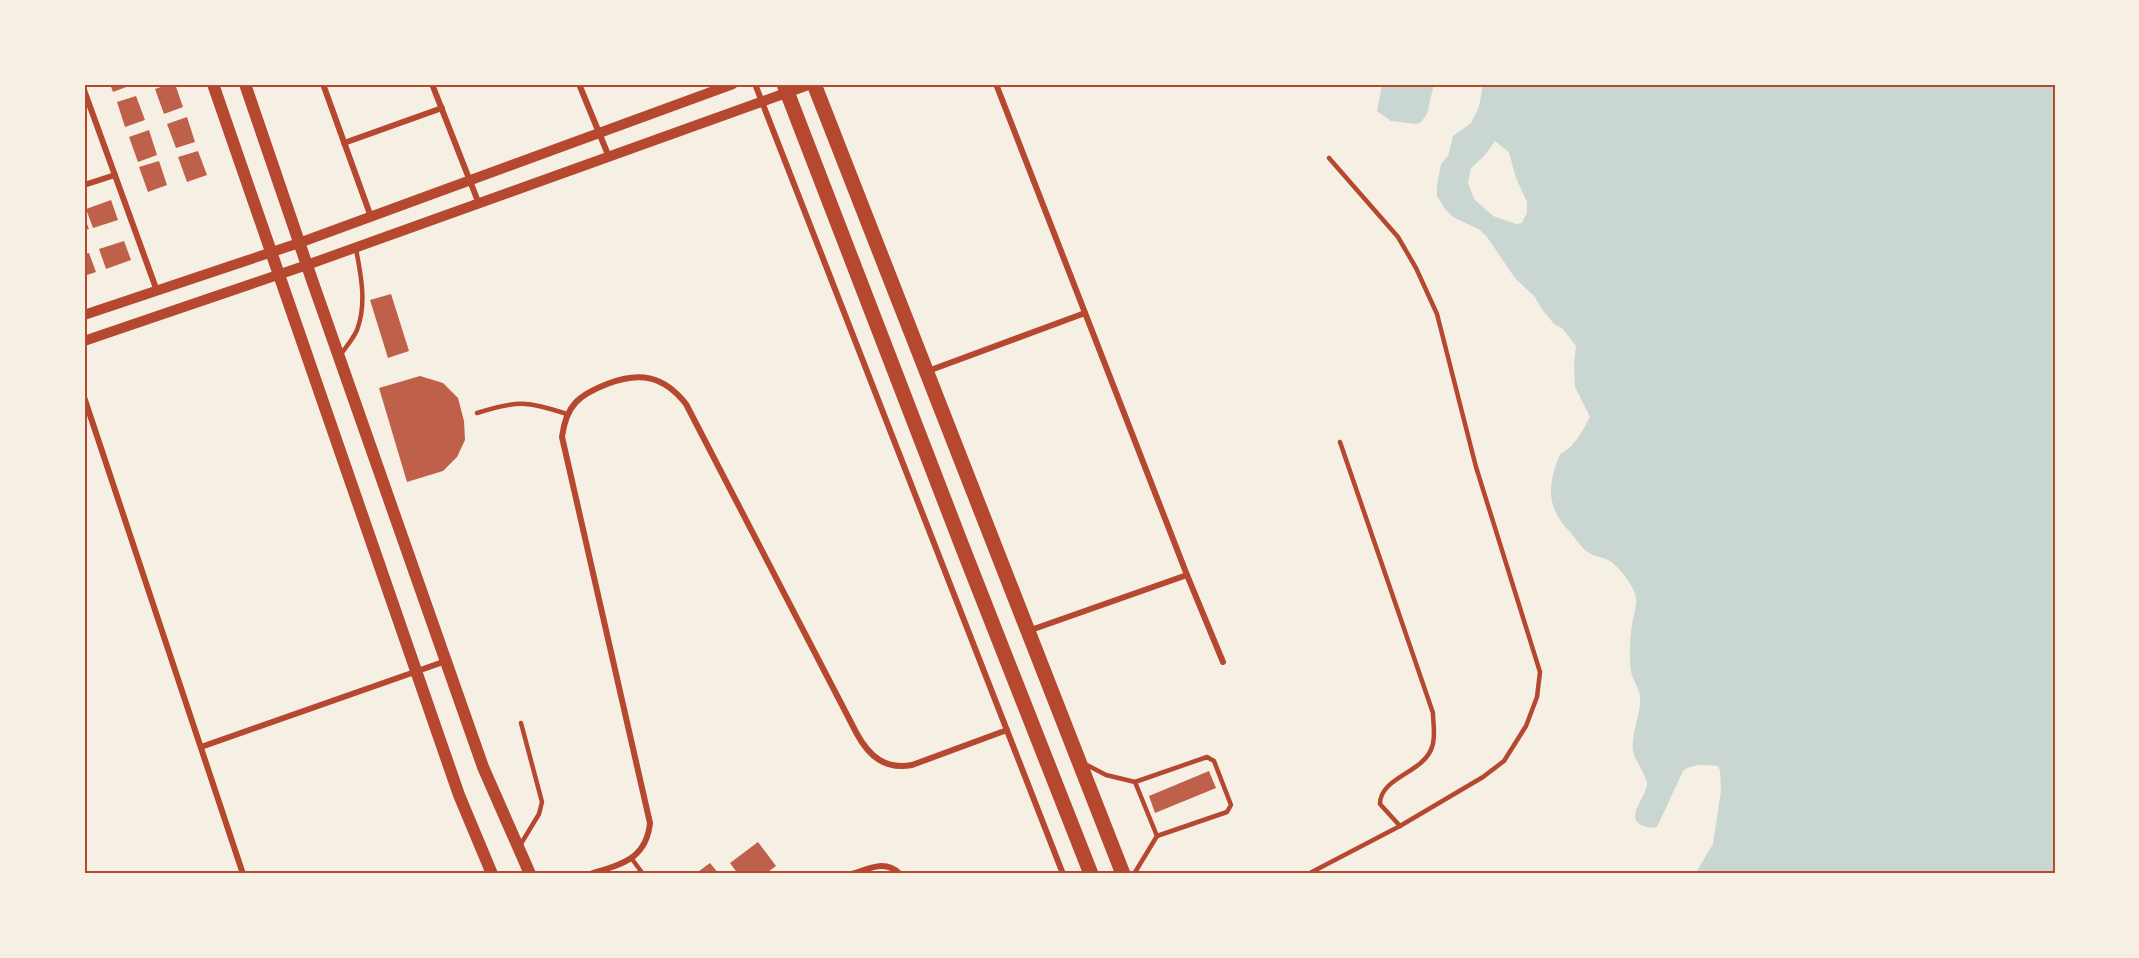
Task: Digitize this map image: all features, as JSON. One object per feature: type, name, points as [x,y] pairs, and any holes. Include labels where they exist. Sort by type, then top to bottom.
[{"type":"main road","points":[[213,84],[459,795],[492,874]]},
{"type":"main road","points":[[245,84],[483,767],[530,874]]},
{"type":"main road","points":[[812,84],[1123,874]]},
{"type":"main road","points":[[786,88],[1091,874]]},
{"type":"street","points":[[323,84],[371,217]]},
{"type":"street","points":[[432,84],[479,204]]},
{"type":"street","points":[[579,84],[609,157]]},
{"type":"street","points":[[84,315],[271,253],[733,84]]},
{"type":"street","points":[[755,84],[1063,874]]},
{"type":"street","points":[[84,341],[356,248],[763,102],[786,88],[812,84]]},
{"type":"street","points":[[996,84],[1223,662]]},
{"type":"street","points":[[84,90],[157,291]]},
{"type":"street","points":[[344,143],[442,108]]},
{"type":"street","points":[[84,185],[115,175]]},
{"type":"street","points":[[927,372],[1085,314]]},
{"type":"street","points":[[590,874],[632,859],[647,839],[650,814],[562,437],[567,414],[573,404],[591,390],[625,377],[647,377],[658,380],[678,394],[686,404],[865,748],[878,760],[895,766],[912,765],[1007,730]]},
{"type":"street","points":[[84,397],[243,874]]},
{"type":"street","points":[[1028,631],[1187,575]]},
{"type":"street","points":[[201,747],[446,661]]},
{"type":"street","points":[[852,874],[881,865],[895,868],[900,874]]},
{"type":"lane","points":[[1308,874],[1400,826],[1483,777],[1504,761],[1526,726],[1537,697],[1540,672],[1476,467],[1437,314],[1416,268],[1398,237],[1329,158]]},
{"type":"lane","points":[[339,357],[356,331],[361,311],[362,278],[356,248]]},
{"type":"lane","points":[[477,413],[506,404],[522,402],[567,414]]},
{"type":"lane","points":[[1340,442],[1432,713],[1433,744],[1427,759],[1386,788],[1380,796],[1380,804],[1400,826]]},
{"type":"lane","points":[[518,850],[539,814],[542,802],[521,723]]},
{"type":"lane","points":[[1077,760],[1106,774],[1135,782],[1207,757],[1214,761],[1231,805],[1230,809],[1157,836],[1134,874]]},
{"type":"lane","points":[[1135,782],[1157,836]]},
{"type":"lane","points":[[632,859],[643,874]]},
{"type":"shaded area","points":[[1382,84],[1434,84],[1427,114],[1421,122],[1417,124],[1391,121],[1377,111]]},
{"type":"shaded area","points":[[1483,84],[2055,84],[2055,874],[1695,874],[1713,844],[1721,791],[1718,766],[1704,765],[1687,768],[1683,771],[1657,827],[1647,827],[1638,823],[1635,818],[1636,813],[1647,783],[1633,750],[1640,702],[1630,660],[1631,630],[1636,604],[1635,593],[1614,564],[1589,553],[1581,546],[1557,515],[1551,496],[1553,476],[1560,454],[1574,443],[1590,417],[1575,387],[1576,346],[1563,329],[1554,324],[1535,297],[1515,278],[1487,237],[1480,230],[1453,217],[1437,196],[1441,164],[1448,156],[1453,136],[1471,123],[1479,107]],"holes":[[[1495,141],[1509,152],[1516,178],[1527,202],[1527,213],[1522,223],[1516,224],[1493,216],[1474,199],[1468,183],[1471,168]]]},
{"type":"building","points":[[110,84],[134,84],[113,92]]},
{"type":"building","points":[[175,84],[183,107],[164,114],[155,89]]},
{"type":"building","points":[[136,96],[145,120],[125,127],[117,102]]},
{"type":"building","points":[[187,117],[195,142],[176,148],[167,124]]},
{"type":"building","points":[[149,130],[157,155],[138,162],[129,137]]},
{"type":"building","points":[[198,151],[207,175],[187,182],[178,157]]},
{"type":"building","points":[[159,161],[167,185],[148,192],[139,167]]},
{"type":"building","points":[[111,200],[118,220],[93,228],[86,209]]},
{"type":"building","points":[[84,216],[89,229],[84,230]]},
{"type":"building","points":[[124,241],[131,260],[106,269],[99,249]]},
{"type":"building","points":[[89,253],[96,272],[84,276],[84,254]]},
{"type":"building","points":[[391,294],[409,351],[388,358],[370,300]]},
{"type":"building","points":[[420,376],[443,383],[458,398],[464,421],[465,440],[457,457],[443,471],[407,482],[379,388]]},
{"type":"building","points":[[1209,771],[1216,788],[1155,813],[1149,796]]},
{"type":"building","points":[[758,842],[776,866],[765,874],[738,874],[730,863]]},
{"type":"building","points":[[710,863],[719,874],[695,874]]}]
